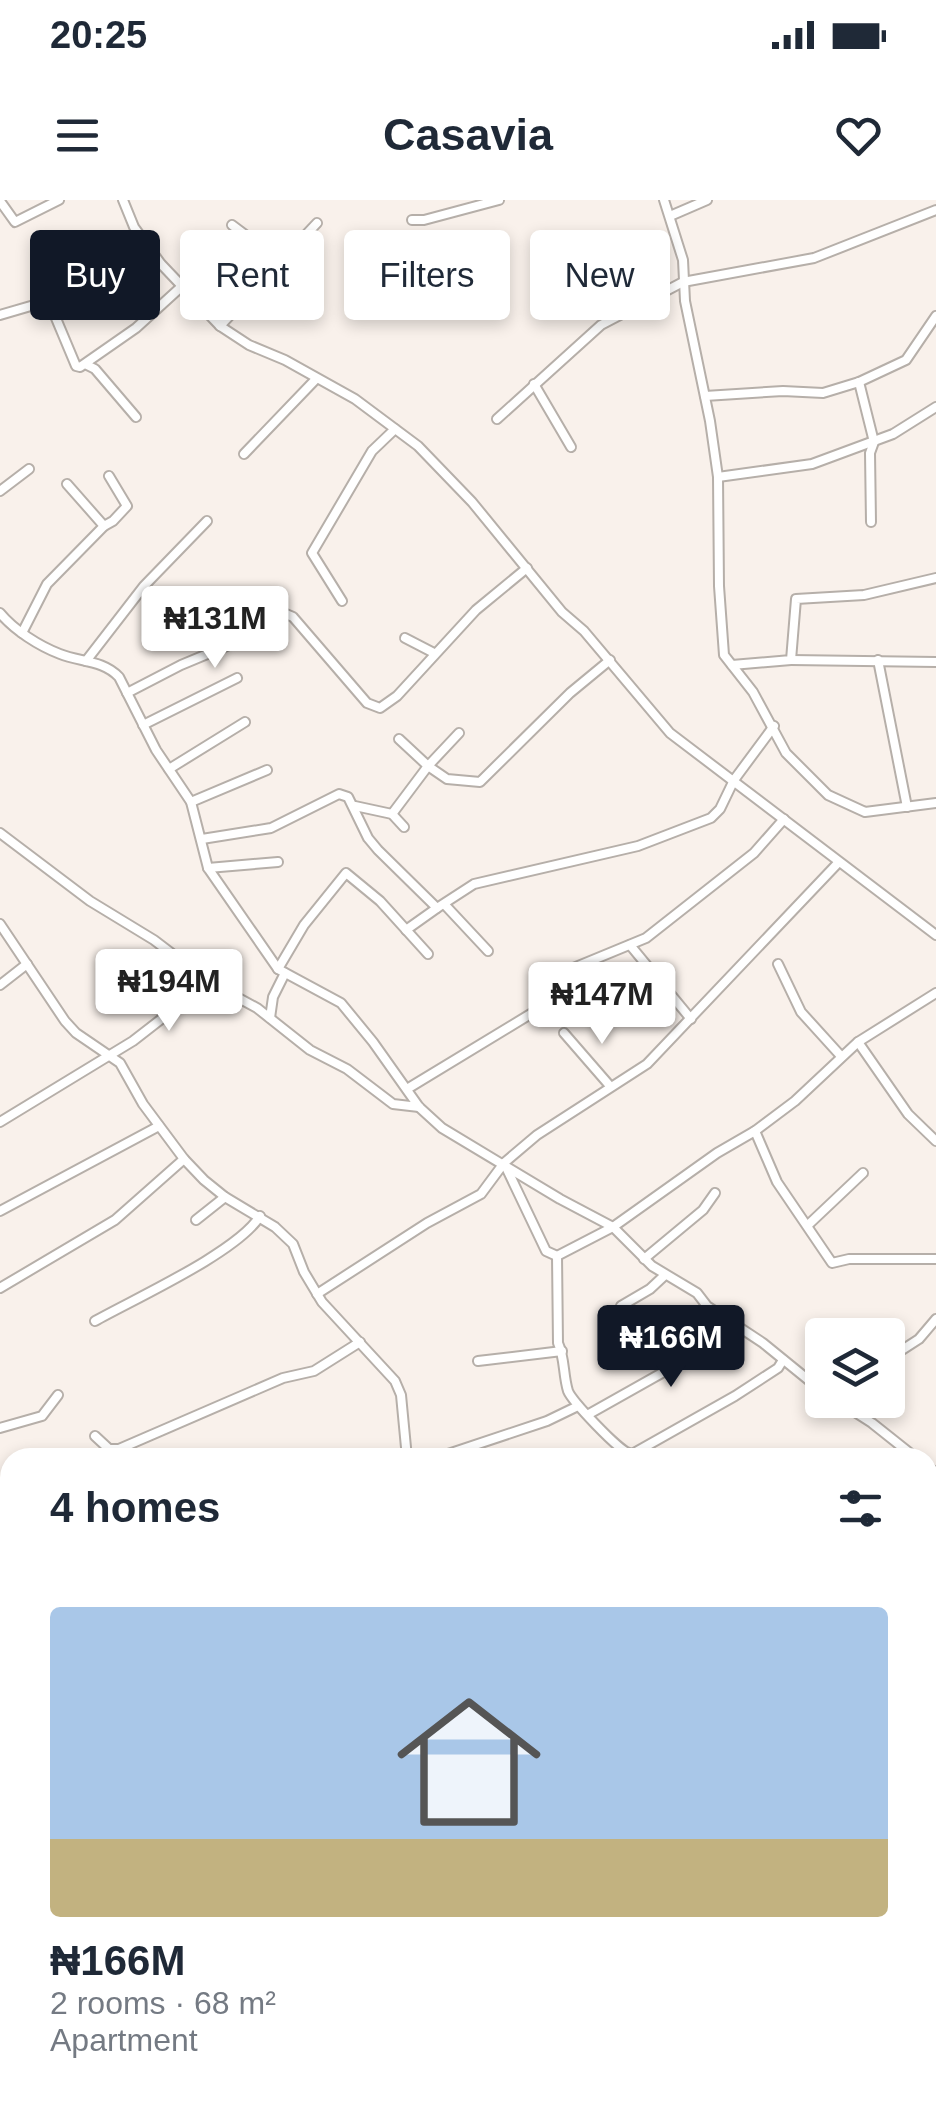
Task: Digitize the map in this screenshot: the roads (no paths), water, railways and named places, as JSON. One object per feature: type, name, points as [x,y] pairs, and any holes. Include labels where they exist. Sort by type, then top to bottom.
[{"type":"street","points":[[0,201],[15,222],[59,200]]},
{"type":"street","points":[[123,200],[134,227],[180,287]]},
{"type":"street","points":[[412,220],[499,200]]},
{"type":"street","points":[[664,200],[682,260],[718,477],[724,654],[774,726],[786,752],[809,780],[828,795],[865,812],[936,803]]},
{"type":"street","points":[[670,216],[707,200]]},
{"type":"street","points":[[497,419],[601,325],[683,282],[814,258],[936,210]]},
{"type":"street","points":[[311,230],[317,223]]},
{"type":"street","points":[[232,225],[239,230]]},
{"type":"street","points":[[87,365],[180,289]]},
{"type":"street","points":[[2,310],[41,302],[50,304],[76,366],[95,369],[136,417]]},
{"type":"street","points":[[705,396],[824,392],[859,382],[906,360],[936,316]]},
{"type":"street","points":[[214,320],[249,345],[355,399],[418,446],[472,502],[562,612],[584,630],[670,733],[936,935]]},
{"type":"street","points":[[220,326],[226,320]]},
{"type":"street","points":[[244,454],[316,379]]},
{"type":"street","points":[[859,382],[874,442],[870,453],[871,522]]},
{"type":"street","points":[[534,384],[571,447]]},
{"type":"street","points":[[718,477],[812,464],[874,442],[936,407]]},
{"type":"street","points":[[342,600],[312,553],[372,451],[395,429]]},
{"type":"street","points":[[0,491],[29,470]]},
{"type":"street","points":[[22,632],[47,584],[127,506],[109,476]]},
{"type":"street","points":[[67,484],[104,526]]},
{"type":"street","points":[[86,661],[144,586],[207,520]]},
{"type":"street","points":[[127,693],[181,665],[265,630],[286,614],[367,704],[375,708],[397,696],[476,610],[527,568]]},
{"type":"street","points":[[791,660],[796,599],[864,595],[936,578]]},
{"type":"street","points":[[0,613],[58,654],[110,668],[191,802],[208,868],[282,971],[341,1003],[420,1107],[442,1128],[613,1227],[644,1259],[697,1293],[707,1306],[805,1377]]},
{"type":"street","points":[[404,638],[434,653]]},
{"type":"street","points":[[399,739],[447,779],[480,782],[570,693],[610,660]]},
{"type":"street","points":[[732,665],[791,660],[936,662]]},
{"type":"street","points":[[878,660],[907,807]]},
{"type":"street","points":[[143,725],[236,678]]},
{"type":"street","points":[[169,768],[245,722]]},
{"type":"street","points":[[406,930],[474,884],[638,846],[701,822],[720,809],[734,780],[774,726]]},
{"type":"street","points":[[392,814],[459,733]]},
{"type":"street","points":[[191,802],[267,770]]},
{"type":"street","points":[[202,839],[271,828],[339,794],[348,797],[378,850],[488,951]]},
{"type":"street","points":[[355,806],[392,814],[404,827]]},
{"type":"street","points":[[407,1088],[552,1001],[554,989],[572,967],[646,938],[754,853],[784,819]]},
{"type":"street","points":[[0,833],[90,901],[154,940],[209,982],[270,1018],[289,1036],[347,1069],[394,1104],[420,1107]]},
{"type":"street","points":[[208,868],[278,862]]},
{"type":"street","points":[[317,1294],[427,1223],[481,1194],[504,1164],[538,1135],[647,1064],[838,863]]},
{"type":"street","points":[[270,1018],[282,971],[304,924],[346,872],[380,901],[428,954]]},
{"type":"street","points":[[0,924],[76,1033],[120,1062],[158,1126],[184,1159],[224,1198],[260,1216],[293,1244],[317,1294],[395,1381],[401,1395],[407,1448]]},
{"type":"street","points":[[630,944],[691,1019]]},
{"type":"street","points":[[0,985],[27,964]]},
{"type":"street","points":[[778,964],[800,1012],[840,1055]]},
{"type":"street","points":[[0,1122],[133,1041],[209,982]]},
{"type":"street","points":[[557,1256],[613,1227],[717,1152],[755,1132],[795,1101],[840,1055],[936,994]]},
{"type":"street","points":[[564,1033],[610,1086]]},
{"type":"street","points":[[858,1042],[908,1114],[936,1141]]},
{"type":"street","points":[[0,1211],[158,1126]]},
{"type":"street","points":[[755,1132],[776,1182],[832,1264],[849,1259],[936,1259]]},
{"type":"street","points":[[0,1288],[115,1220],[184,1159]]},
{"type":"street","points":[[504,1164],[546,1251],[557,1256]]},
{"type":"street","points":[[808,1225],[864,1173]]},
{"type":"street","points":[[644,1259],[703,1210],[715,1194]]},
{"type":"street","points":[[196,1220],[224,1198]]},
{"type":"street","points":[[95,1320],[174,1281],[239,1238],[260,1216]]},
{"type":"street","points":[[557,1256],[558,1343],[568,1389],[578,1406],[590,1414],[617,1448]]},
{"type":"street","points":[[621,1306],[665,1275]]},
{"type":"street","points":[[905,1349],[919,1340],[936,1319]]},
{"type":"street","points":[[590,1414],[740,1329]]},
{"type":"street","points":[[124,1448],[284,1378],[314,1371],[360,1342]]},
{"type":"street","points":[[478,1362],[562,1350]]},
{"type":"street","points":[[641,1448],[735,1396],[778,1368],[783,1360]]},
{"type":"street","points":[[0,1428],[42,1416],[58,1395]]},
{"type":"street","points":[[466,1448],[547,1421],[578,1406]]},
{"type":"street","points":[[870,1418],[905,1448]]},
{"type":"street","points":[[96,1436],[107,1448]]}]
